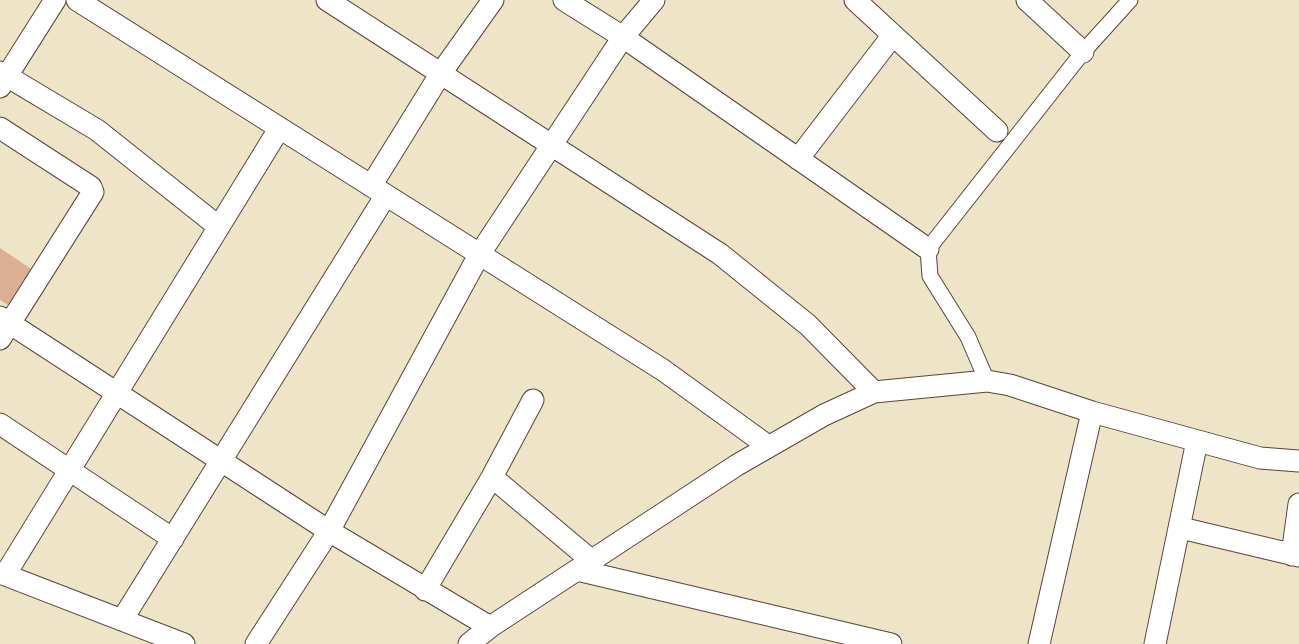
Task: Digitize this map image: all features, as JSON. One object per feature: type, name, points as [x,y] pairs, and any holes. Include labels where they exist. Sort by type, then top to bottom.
[{"type":"street","points":[[55,0],[2,78],[97,130],[219,227]]},
{"type":"street","points":[[77,0],[663,370],[768,446]]},
{"type":"street","points":[[327,0],[720,254],[808,325],[874,392]]},
{"type":"street","points":[[122,621],[220,461],[378,191],[441,73],[493,0]]},
{"type":"street","points":[[564,0],[623,37],[928,249]]},
{"type":"street","points":[[256,644],[329,531],[479,255],[623,37],[654,0]]},
{"type":"street","points":[[855,0],[997,131]]},
{"type":"street","points":[[987,381],[968,337],[930,276],[928,249],[1083,52],[1130,0]]},
{"type":"street","points":[[1039,4],[1083,52]]},
{"type":"street","points":[[798,159],[893,35]]},
{"type":"street","points":[[0,128],[91,187],[93,192],[3,326],[117,393],[329,531],[490,627]]},
{"type":"street","points":[[184,644],[2,574],[117,393],[279,129]]},
{"type":"street","points":[[469,644],[490,627],[768,446],[874,392],[987,381],[1010,385],[1092,412],[1260,458],[1299,461]]},
{"type":"street","points":[[425,590],[492,477],[533,400]]},
{"type":"street","points":[[1039,644],[1092,412]]},
{"type":"street","points":[[0,424],[172,539]]},
{"type":"street","points":[[1155,644],[1181,528],[1197,441]]},
{"type":"street","points":[[492,477],[584,565],[891,644]]},
{"type":"street","points":[[1181,528],[1296,556],[1299,504]]},
{"type":"building","points":[[0,248],[34,271],[11,307],[0,300]]}]
